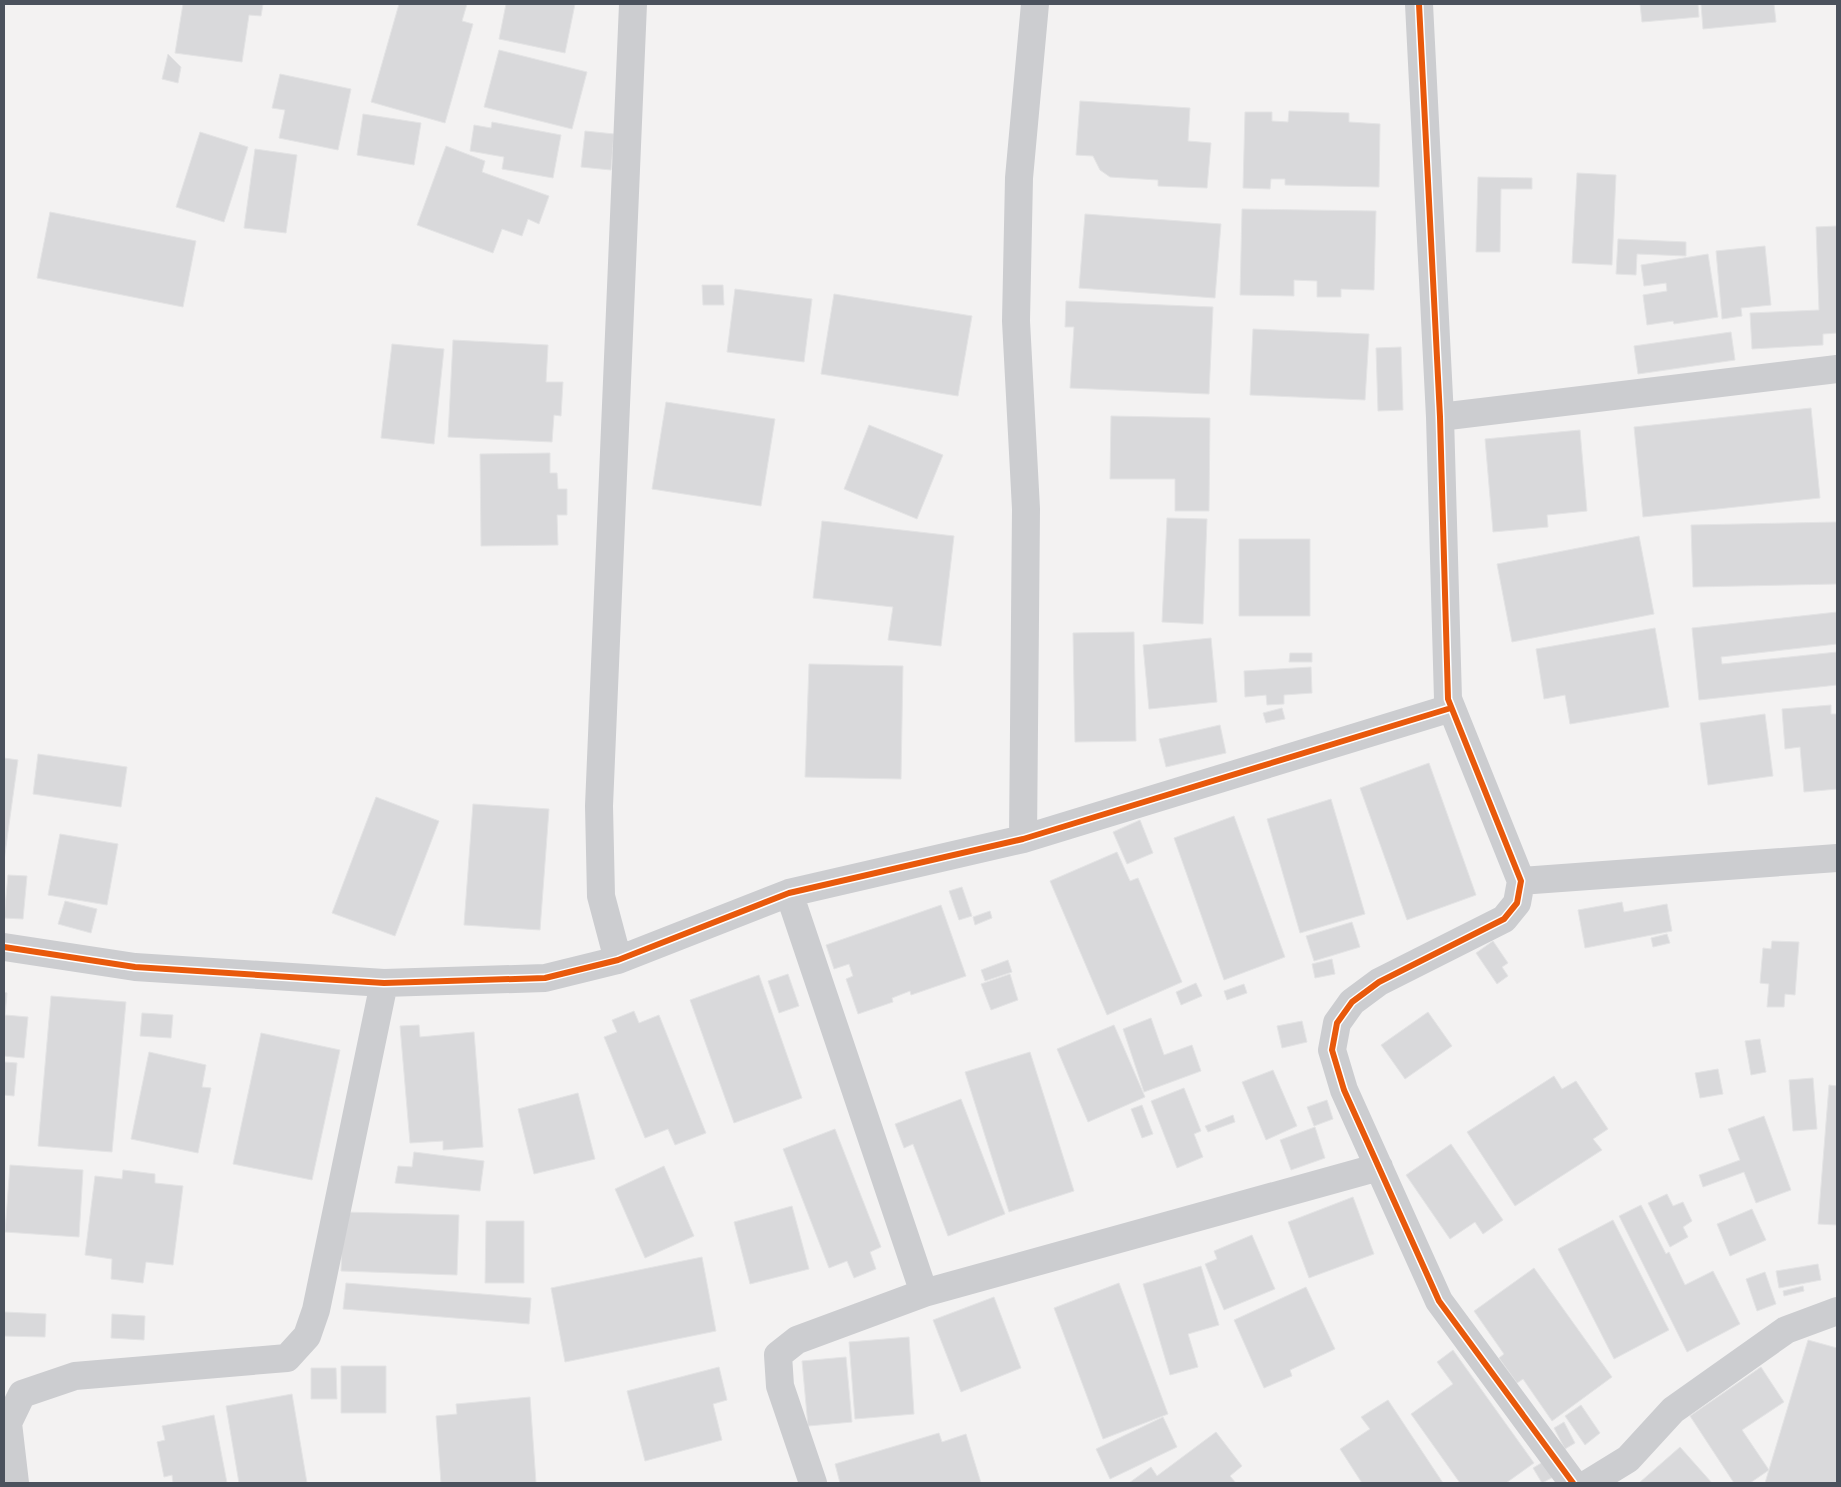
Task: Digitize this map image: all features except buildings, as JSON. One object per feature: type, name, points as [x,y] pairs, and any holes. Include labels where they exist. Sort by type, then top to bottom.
[{"type":"street","points":[[618,960],[601,896],[599,806],[633,4]]},
{"type":"street","points":[[1023,839],[1026,509],[1017,311],[1019,178],[1035,4]]},
{"type":"street","points":[[1419,4],[1440,418],[1448,699],[1521,881],[1517,903],[1504,918],[1379,982],[1352,1002],[1337,1023],[1332,1050],[1344,1090],[1439,1301],[1573,1483]]},
{"type":"street","points":[[1440,418],[1837,369]]},
{"type":"street","points":[[4,947],[135,967],[384,983],[545,978],[618,960],[789,893],[1023,839],[1451,708]]},
{"type":"street","points":[[1521,881],[1837,858]]},
{"type":"street","points":[[789,893],[924,1293]]},
{"type":"street","points":[[15,1483],[8,1423],[22,1394],[75,1376],[287,1358],[307,1336],[316,1310],[384,983]]},
{"type":"street","points":[[813,1483],[780,1386],[778,1355],[797,1340],[924,1293],[1379,1167]]},
{"type":"street","points":[[1589,1483],[1628,1459],[1673,1410],[1786,1330],[1837,1312]]},
{"type":"cycle path","points":[[1419,4],[1440,417],[1448,699],[1521,881],[1517,903],[1504,919],[1379,982],[1352,1002],[1337,1023],[1332,1050],[1344,1090],[1439,1301],[1573,1483]]},
{"type":"cycle path","points":[[4,947],[135,967],[384,983],[545,978],[618,960],[789,893],[1023,839],[1451,708]]}]
